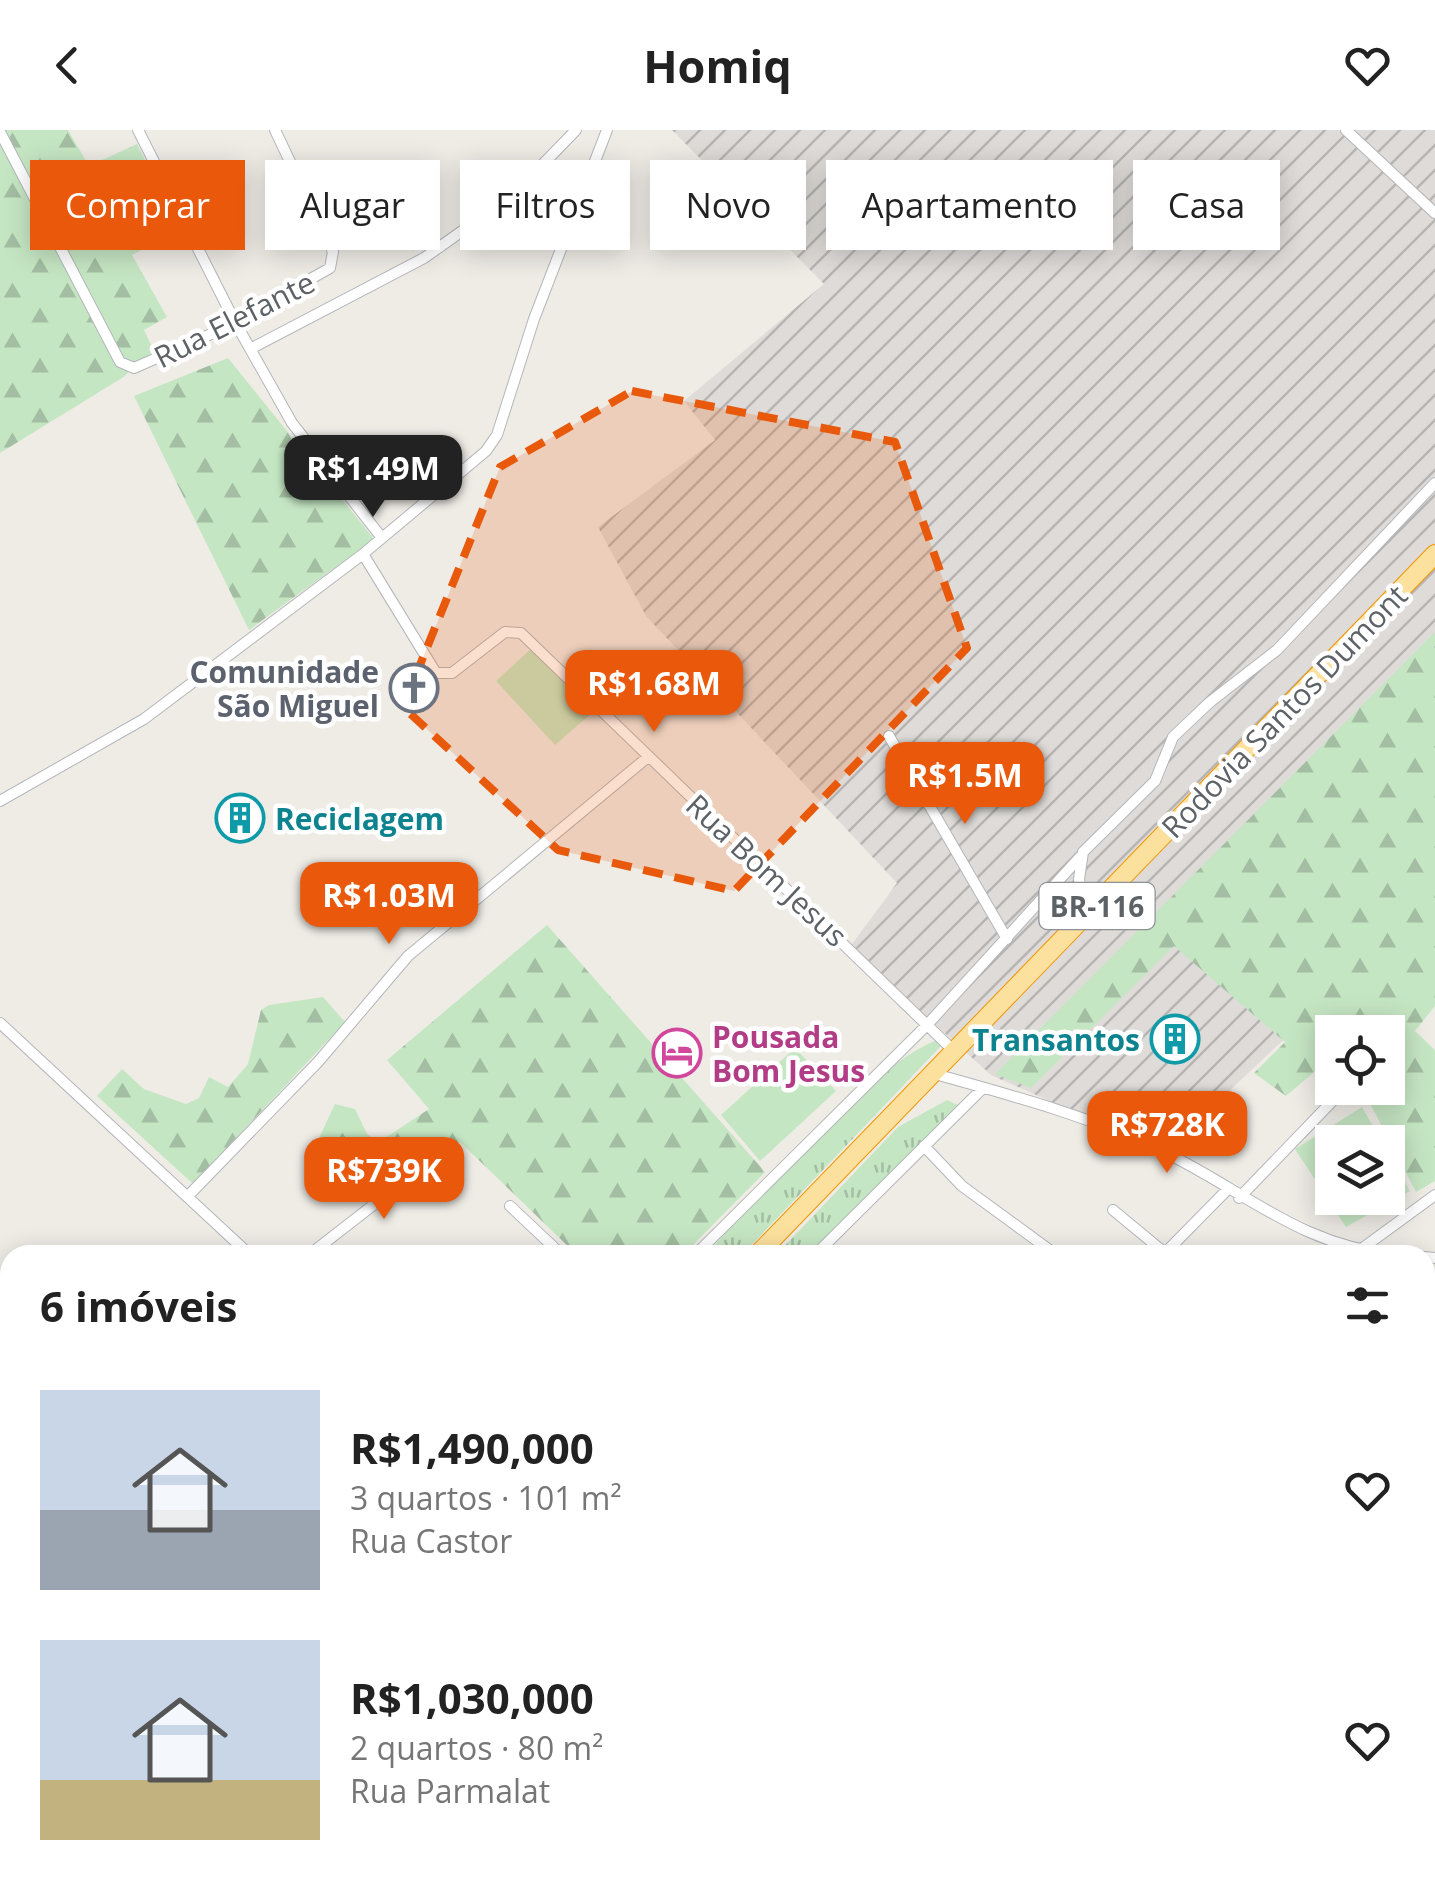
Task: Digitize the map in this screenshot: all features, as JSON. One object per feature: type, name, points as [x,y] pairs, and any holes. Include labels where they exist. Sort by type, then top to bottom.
[{"type":"highway","name":"Rodovia Santos Dumont","points":[[767,1245],[1435,554]]},
{"type":"street","points":[[138,130],[235,322],[292,422],[382,538]]},
{"type":"street","name":"Rua Elefante","points":[[0,132],[126,366],[144,366],[325,272],[334,258],[275,130]]},
{"type":"street","points":[[250,349],[424,258],[513,195],[576,130]]},
{"type":"street","points":[[0,801],[144,719],[470,468],[497,436],[534,319],[607,130]]},
{"type":"street","points":[[1346,130],[1435,212]]},
{"type":"street","points":[[705,1245],[927,1025],[1084,852],[1156,781],[1169,745],[1182,728],[1277,650],[1435,483]]},
{"type":"street","name":"Rua Bom Jesus","points":[[362,554],[440,676],[452,673],[500,635],[516,631],[956,1053]]},
{"type":"street","points":[[889,736],[1007,938]]},
{"type":"street","points":[[188,1196],[327,1052],[408,956],[648,757]]},
{"type":"street","points":[[1084,852],[1079,879],[1085,919]]},
{"type":"street","points":[[0,1023],[239,1245]]},
{"type":"street","points":[[934,1074],[1131,1136],[1300,1230],[1342,1245]]},
{"type":"street","points":[[825,1245],[982,1088]]},
{"type":"street","points":[[1240,1198],[1326,1105]]},
{"type":"street","points":[[924,1146],[962,1186],[1043,1245]]},
{"type":"street","points":[[321,1245],[434,1157]]},
{"type":"street","points":[[1173,1245],[1226,1190]]},
{"type":"street","points":[[1367,1245],[1435,1195]]},
{"type":"street","points":[[510,1206],[551,1245]]},
{"type":"street","points":[[1113,1210],[1154,1245]]},
{"type":"highlighted area","points":[[632,391],[895,442],[967,648],[734,891],[558,850],[403,707],[500,467]]},
{"type":"shaded area","points":[[672,130],[1435,130],[1435,896],[1165,1152],[991,1075],[850,947],[897,883],[646,616],[598,527],[715,440],[684,401],[824,284],[790,250],[806,250],[806,160],[702,160]]},
{"type":"green space","points":[[0,130],[68,130],[86,160],[30,160],[30,250],[142,250],[132,255],[167,317],[144,330],[154,351],[122,378],[0,453]]},
{"type":"green space","points":[[137,144],[145,160],[102,160]]},
{"type":"green space","points":[[228,358],[374,539],[249,630],[134,396]]},
{"type":"green space","points":[[1435,632],[1435,1006],[1415,1031],[1435,1050],[1435,1181],[1416,1192],[1405,1171],[1405,1125],[1381,1125],[1371,1105],[1405,1105],[1405,1015],[1315,1015],[1315,1071],[1286,1096],[1254,1073],[1285,1042],[1174,946],[1031,1088],[995,1074]]},
{"type":"green space","points":[[533,647],[593,712],[555,745],[496,681]]},
{"type":"green space","points":[[547,925],[765,1172],[693,1245],[567,1245],[460,1142],[432,1154],[383,1193],[360,1162],[333,1179],[311,1155],[335,1104],[355,1109],[367,1134],[379,1142],[429,1109],[387,1060]]},
{"type":"green space","points":[[323,997],[345,1022],[193,1184],[97,1096],[122,1069],[144,1089],[186,1104],[199,1098],[209,1077],[228,1087],[248,1064],[261,1010],[269,1005]]},
{"type":"green space","points":[[937,1040],[941,1046],[752,1245],[714,1245],[847,1105],[909,1055]]},
{"type":"green space","points":[[795,1048],[836,1091],[760,1161],[721,1115]]},
{"type":"green space","points":[[947,1100],[958,1105],[886,1186],[824,1243],[786,1245],[898,1127]]},
{"type":"green space","points":[[1362,1107],[1372,1125],[1333,1125]]},
{"type":"green space","points":[[1315,1136],[1315,1180],[1295,1149]]},
{"type":"green space","points":[[1338,1215],[1367,1215],[1346,1227]]},
{"type":"place","name":"Comunidade São Miguel","points":[[414,688]]},
{"type":"place","name":"Reciclagem","points":[[240,818]]},
{"type":"place","name":"Transantos","points":[[1175,1039]]},
{"type":"place","name":"Pousada Bom Jesus","points":[[677,1053]]}]
